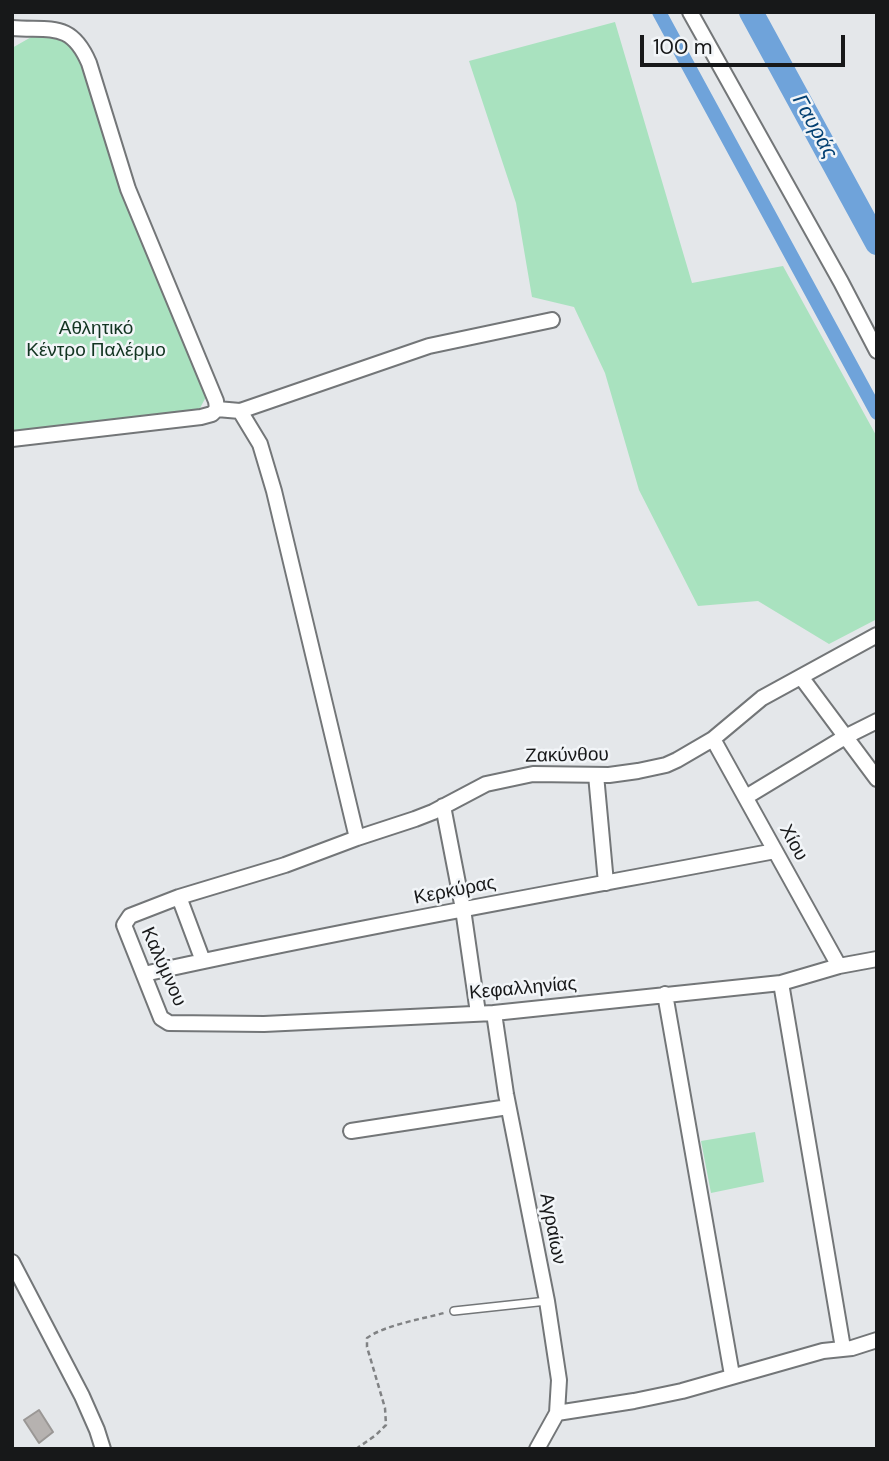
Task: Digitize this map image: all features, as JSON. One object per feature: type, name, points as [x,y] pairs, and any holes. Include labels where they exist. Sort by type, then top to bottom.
[{"type":"street","points":[[691,12],[877,351]]},
{"type":"street","points":[[12,28],[61,31],[74,38],[83,50],[128,189],[217,409]]},
{"type":"street","points":[[12,439],[185,420],[212,414],[217,409],[240,411],[429,346],[552,320]]},
{"type":"street","points":[[240,411],[260,444],[270,478],[357,838]]},
{"type":"street","name":"Ζακύνθου","points":[[124,925],[130,916],[179,897],[415,819],[486,784],[514,776],[596,775],[666,765],[713,739],[762,698],[877,635]]},
{"type":"street","points":[[801,677],[877,779]]},
{"type":"street","points":[[746,797],[845,737],[877,721]]},
{"type":"street","name":"Χίου","points":[[713,739],[839,966]]},
{"type":"street","points":[[596,775],[606,883]]},
{"type":"street","points":[[443,806],[463,909],[478,1013]]},
{"type":"street","name":"Κερκύρας","points":[[144,974],[463,909],[775,851]]},
{"type":"street","points":[[179,897],[203,961]]},
{"type":"street","name":"Καλύμνου","points":[[124,925],[161,1018],[169,1023]]},
{"type":"street","name":"Κεφαλληνίας","points":[[169,1023],[276,1023],[494,1013],[781,983],[839,966],[877,959]]},
{"type":"street","points":[[781,983],[843,1348]]},
{"type":"street","points":[[665,994],[732,1376]]},
{"type":"street","name":"Αγραίων","points":[[494,1013],[508,1107],[547,1301],[559,1380],[557,1413],[537,1449]]},
{"type":"street","points":[[351,1131],[508,1107]]},
{"type":"street","points":[[12,1262],[82,1396],[103,1449]]},
{"type":"street","points":[[557,1413],[682,1391],[823,1351],[852,1348],[877,1340]]},
{"type":"lane","points":[[454,1311],[547,1301]]},
{"type":"path","points":[[356,1449],[386,1425],[386,1408],[367,1347],[367,1338],[373,1333],[454,1311]]},
{"type":"green space","points":[[615,22],[692,283],[783,266],[877,437],[877,619],[829,644],[758,601],[698,606],[639,490],[605,373],[574,307],[532,297],[516,203],[469,61]]},
{"type":"green space","name":"Αθλητικό Κέντρο Παλέρμο","points":[[50,35],[67,40],[77,51],[206,397],[200,408],[194,412],[12,433],[12,48],[33,36]]},
{"type":"green space","points":[[755,1132],[764,1182],[711,1193],[701,1141]]},
{"type":"building","points":[[39,1410],[53,1432],[39,1443],[24,1420]]},
{"type":"waterway","points":[[659,12],[877,413]]},
{"type":"waterway","name":"Γαυράς","points":[[751,12],[877,243]]}]
